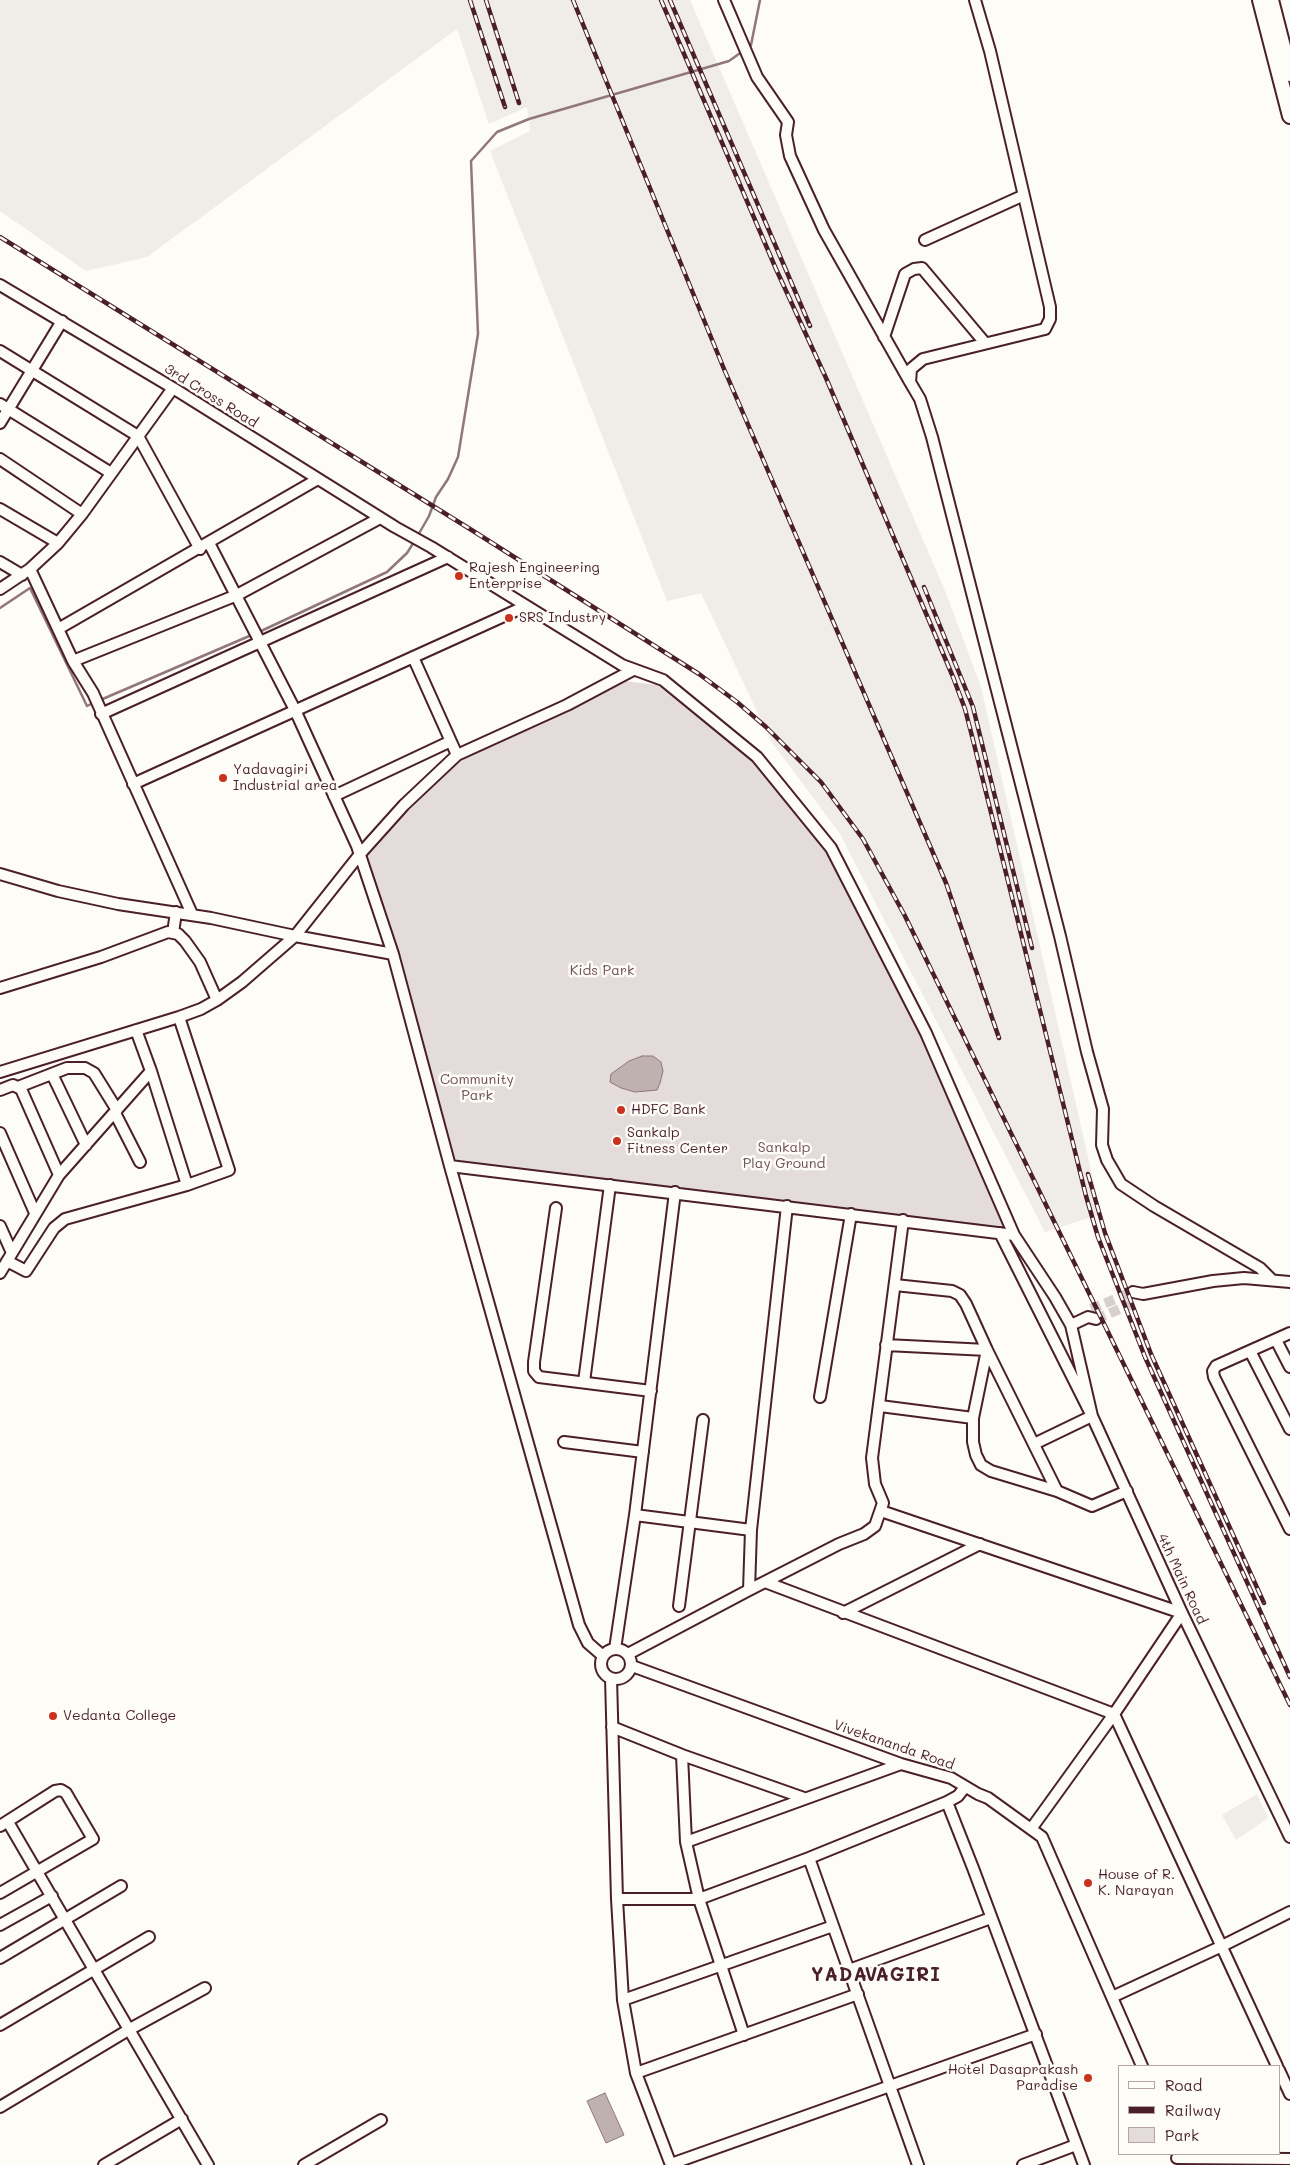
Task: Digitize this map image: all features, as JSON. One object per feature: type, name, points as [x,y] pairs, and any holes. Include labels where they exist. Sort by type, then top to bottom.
[{"type":"street","points":[[724,0],[750,62],[770,99],[788,122],[786,141],[790,156],[824,230],[920,399],[932,437],[1060,936],[1087,1052],[1103,1108],[1102,1145],[1107,1160],[1121,1184],[1154,1206],[1260,1268],[1272,1280]]},
{"type":"street","points":[[910,382],[911,369],[923,359],[1045,329],[1050,320],[1050,307],[1022,196],[990,51],[975,0]]},
{"type":"street","points":[[1260,0],[1290,116]]},
{"type":"street","points":[[1271,0],[1290,74]]},
{"type":"street","points":[[925,240],[1022,196]]},
{"type":"street","points":[[884,336],[905,274],[914,269],[922,268],[985,343]]},
{"type":"street","name":"3rd Cross Road","points":[[0,285],[173,388],[380,518],[448,557],[633,670]]},
{"type":"street","points":[[0,423],[4,406],[32,370],[62,321]]},
{"type":"street","points":[[0,351],[138,436],[200,549]]},
{"type":"street","points":[[0,589],[28,572],[58,543],[82,514],[173,388]]},
{"type":"street","points":[[4,406],[111,473]]},
{"type":"street","points":[[0,459],[82,514]]},
{"type":"street","points":[[58,629],[200,549],[318,479]]},
{"type":"street","points":[[0,509],[58,543]]},
{"type":"street","points":[[73,661],[237,595],[380,518]]},
{"type":"street","points":[[210,543],[295,710],[360,854],[393,954],[578,1625],[588,1644],[603,1656]]},
{"type":"street","points":[[101,712],[448,557]]},
{"type":"street","points":[[0,562],[28,572],[44,598],[73,661],[93,693],[192,914]]},
{"type":"street","points":[[134,784],[526,606]]},
{"type":"street","points":[[413,657],[449,742],[457,755]]},
{"type":"street","points":[[0,1072],[179,1017],[201,1009],[217,1000],[242,982],[294,936],[360,854],[404,805],[457,755],[567,705],[633,670]]},
{"type":"street","name":"4th Main Road","points":[[633,670],[664,680],[757,757],[831,848],[926,1033],[1014,1235],[1056,1297],[1071,1325],[1092,1416],[1182,1613],[1290,1838]]},
{"type":"street","points":[[334,796],[449,742]]},
{"type":"street","points":[[0,874],[58,891],[118,904],[192,914],[246,924],[294,936],[393,954]]},
{"type":"street","points":[[173,933],[176,912]]},
{"type":"street","points":[[0,988],[101,957],[160,933],[173,933],[178,934],[185,941],[200,962],[217,1000]]},
{"type":"street","points":[[0,1226],[9,1257],[26,1271],[54,1228],[64,1219],[187,1185],[229,1170],[179,1017]]},
{"type":"street","points":[[136,1030],[187,1185]]},
{"type":"street","points":[[0,1090],[13,1085],[18,1086],[73,1067],[79,1066],[90,1070],[94,1073],[116,1112],[140,1162]]},
{"type":"street","points":[[0,1273],[59,1175],[151,1071]]},
{"type":"street","points":[[52,1074],[86,1145]]},
{"type":"street","points":[[18,1086],[59,1175]]},
{"type":"street","points":[[0,1133],[35,1213]]},
{"type":"street","points":[[450,1166],[675,1192],[1014,1235]]},
{"type":"street","points":[[584,1382],[610,1185]]},
{"type":"street","points":[[615,1649],[636,1515],[675,1192]]},
{"type":"street","points":[[749,1590],[750,1530],[787,1206]]},
{"type":"street","points":[[556,1208],[534,1371],[539,1377],[650,1391]]},
{"type":"street","points":[[820,1398],[851,1214]]},
{"type":"street","points":[[628,1654],[749,1590],[864,1534],[875,1526],[883,1504],[875,1484],[872,1458],[903,1220]]},
{"type":"street","points":[[1000,1233],[1092,1416],[1034,1444]]},
{"type":"street","points":[[1138,1296],[1213,1280],[1244,1278],[1290,1282]]},
{"type":"street","points":[[895,1285],[952,1291],[960,1295],[1057,1491]]},
{"type":"street","points":[[1071,1325],[1092,1315]]},
{"type":"street","points":[[1290,1333],[1216,1366],[1213,1371],[1214,1377],[1286,1512],[1290,1529]]},
{"type":"street","points":[[1276,1340],[1290,1368]]},
{"type":"street","points":[[886,1345],[987,1350]]},
{"type":"street","points":[[987,1350],[973,1418],[973,1442],[981,1465],[992,1471],[1057,1491],[1092,1506],[1127,1492]]},
{"type":"street","points":[[1250,1351],[1290,1430]]},
{"type":"street","points":[[880,1406],[973,1418]]},
{"type":"street","points":[[679,1606],[703,1420]]},
{"type":"street","points":[[564,1442],[643,1452]]},
{"type":"street","points":[[881,1511],[1182,1613],[1114,1714],[1031,1829]]},
{"type":"street","points":[[636,1515],[689,1520],[750,1530]]},
{"type":"street","points":[[843,1612],[980,1544]]},
{"type":"street","points":[[765,1582],[1114,1714],[1220,1947],[1277,2065]]},
{"type":"street","points":[[611,1678],[624,1677],[632,1666],[628,1654],[622,1650],[608,1651],[603,1656],[602,1669],[611,1678],[623,2000],[636,2073],[671,2164],[1036,2034]]},
{"type":"street","name":"Vivekananda Road","points":[[632,1666],[901,1764],[951,1778],[965,1788],[988,1798],[1042,1837],[1142,2065]]},
{"type":"street","points":[[612,1727],[682,1755],[804,1798]]},
{"type":"street","points":[[682,1755],[686,1842],[699,1899],[744,2035]]},
{"type":"street","points":[[686,1842],[901,1764]]},
{"type":"street","points":[[618,1899],[699,1899],[809,1858],[947,1802],[958,1796],[965,1788]]},
{"type":"street","points":[[0,1893],[38,1870],[93,1839],[66,1793],[61,1790],[55,1791],[4,1824],[38,1870],[208,2165]]},
{"type":"street","points":[[947,1802],[1084,2165]]},
{"type":"street","points":[[809,1858],[918,2165]]},
{"type":"street","points":[[0,1958],[121,1886]]},
{"type":"street","points":[[0,1925],[52,1896]]},
{"type":"street","points":[[1112,1997],[1290,1912]]},
{"type":"street","points":[[849,1970],[991,1918]]},
{"type":"street","points":[[623,2000],[833,1926]]},
{"type":"street","points":[[0,2026],[149,1937]]},
{"type":"street","points":[[0,2107],[130,2028],[205,1988]]},
{"type":"street","points":[[636,2073],[858,1994]]},
{"type":"street","points":[[1280,2072],[1290,2094]]},
{"type":"street","points":[[104,2165],[182,2119]]},
{"type":"street","points":[[304,2165],[381,2120]]},
{"type":"street","points":[[1023,2165],[1076,2145]]},
{"type":"street","points":[[1176,2159],[1290,2159]]},
{"type":"shaded area","points":[[0,0],[690,0],[946,593],[981,687],[1101,1214],[1045,1232],[840,834],[771,741],[701,593],[667,601],[490,151],[530,131],[527,107],[489,124],[457,29],[147,257],[86,271],[0,211]]},
{"type":"shaded area","points":[[642,1056],[653,1056],[661,1062],[663,1071],[657,1090],[635,1092],[610,1082],[611,1074],[629,1061]]},
{"type":"shaded area","points":[[1257,1794],[1268,1818],[1236,1840],[1222,1815]]},
{"type":"shaded area","points":[[605,2093],[624,2135],[606,2143],[587,2101]]},
{"type":"green space","points":[[625,681],[657,685],[750,757],[827,851],[922,1035],[1008,1230],[452,1162],[397,954],[365,854],[458,762]]},
{"type":"waterway","points":[[747,48],[751,45],[760,0]]},
{"type":"waterway","points":[[417,537],[458,457],[478,334],[471,161],[497,132],[529,119],[729,61],[743,51]]},
{"type":"waterway","points":[[259,632],[387,572],[407,553],[414,542]]},
{"type":"waterway","points":[[0,608],[30,588],[87,706],[93,703]]},
{"type":"waterway","points":[[98,701],[254,634]]},
{"type":"tunnel","points":[[1091,1309],[1133,1292]]},
{"type":"tunnel","points":[[1096,1319],[1137,1302]]},
{"type":"railway","points":[[470,0],[505,107]]},
{"type":"railway","points":[[486,0],[519,103]]},
{"type":"railway","points":[[573,0],[724,369],[946,883],[999,1038]]},
{"type":"railway","points":[[661,0],[776,269],[826,378],[953,677],[965,709],[1086,1196],[1098,1237],[1145,1357],[1290,1677]]},
{"type":"railway","points":[[670,0],[810,326]]},
{"type":"railway","points":[[0,237],[470,529],[699,674],[737,702],[766,727],[821,782],[863,839],[905,916],[1290,1705]]},
{"type":"railway","points":[[924,587],[973,707],[1032,948]]},
{"type":"railway","points":[[1088,1174],[1105,1233],[1151,1354],[1264,1603]]},
{"type":"place","name":"Rajesh Engineering Enterprise","points":[[459,576]]},
{"type":"place","name":"SRS Industry","points":[[509,618]]},
{"type":"place","name":"Yadavagiri Industrial area","points":[[223,778]]},
{"type":"place","name":"HDFC Bank","points":[[621,1110]]},
{"type":"place","name":"Sankalp Fitness Center","points":[[617,1141]]},
{"type":"place","name":"Vedanta College","points":[[53,1716]]},
{"type":"place","name":"House of R. K. Narayan","points":[[1088,1883]]},
{"type":"place","name":"Hotel Dasaprakash Paradise","points":[[1088,2078]]},
{"type":"district","name":"YADAVAGIRI","points":[[876,1975]]},
{"type":"park label","name":"Kids Park","points":[[602,971]]},
{"type":"park label","name":"Community Park","points":[[477,1088]]},
{"type":"park label","name":"Sankalp Play Ground","points":[[784,1156]]}]
